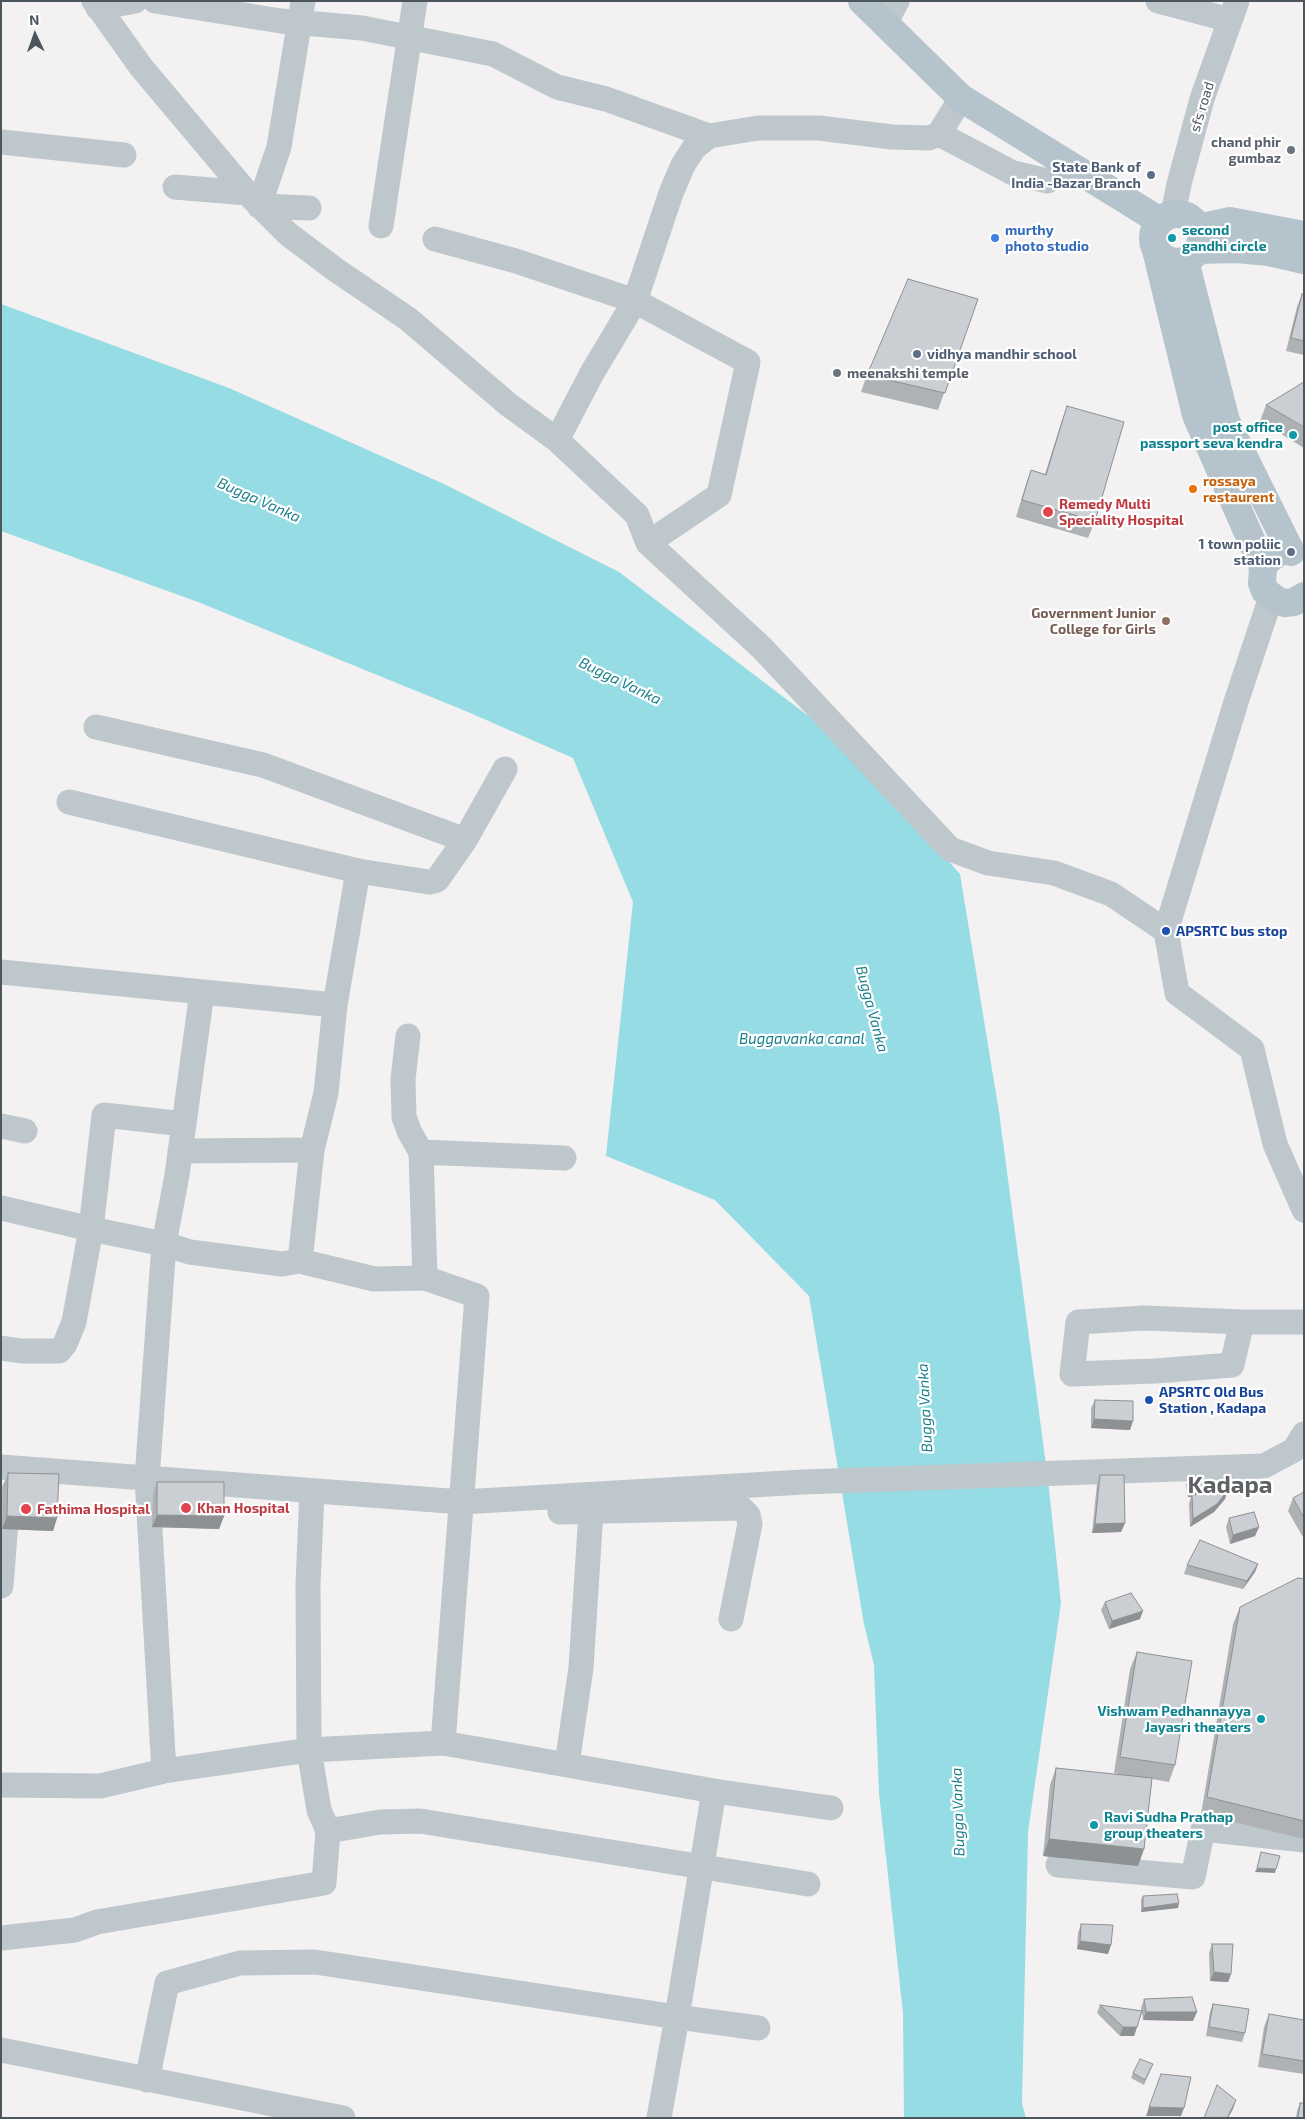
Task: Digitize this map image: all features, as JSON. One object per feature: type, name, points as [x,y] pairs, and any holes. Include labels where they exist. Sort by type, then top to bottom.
[{"type":"main road","points":[[862,1],[891,12],[961,98],[1070,165],[1167,217],[1188,217],[1226,421],[1297,555]]},
{"type":"main road","points":[[1167,217],[1152,235],[1196,414],[1263,567],[1262,583],[1288,601]]},
{"type":"main road","points":[[1156,250],[1168,261],[1230,221],[1304,235]]},
{"type":"main road","points":[[1194,246],[1268,252],[1304,260]]},
{"type":"main road","points":[[1263,567],[1274,555],[1282,552],[1297,555]]},
{"type":"street","points":[[96,5],[135,1]]},
{"type":"street","points":[[382,226],[415,1]]},
{"type":"street","points":[[1158,1],[1234,11]]},
{"type":"street","points":[[167,2],[280,21],[301,12],[362,28],[493,54],[557,87],[606,99],[709,136],[758,128],[819,128],[892,137],[929,138],[939,134],[961,98]]},
{"type":"street","points":[[96,5],[141,67],[253,199],[288,234],[336,270],[408,319],[509,405],[557,440],[637,515],[648,544],[762,648],[950,849],[988,863],[1054,873],[1103,891],[1111,894],[1166,930]]},
{"type":"street","name":"sfs road","points":[[1167,217],[1179,184],[1202,99],[1234,11]]},
{"type":"street","points":[[253,199],[279,147],[301,12]]},
{"type":"street","points":[[939,134],[1013,173],[1048,181],[1070,165]]},
{"type":"street","points":[[557,440],[592,373],[635,301],[671,193],[683,165],[694,148],[709,136]]},
{"type":"street","points":[[1,142],[124,155]]},
{"type":"street","points":[[176,187],[309,208]]},
{"type":"street","points":[[435,239],[516,262],[635,301],[748,362],[719,495],[648,544]]},
{"type":"street","points":[[1288,601],[1226,734],[1166,930],[1177,993],[1252,1049],[1275,1144],[1296,1174],[1304,1210]]},
{"type":"street","points":[[96,727],[263,765],[465,840]]},
{"type":"street","points":[[69,802],[358,871],[433,882],[440,877],[465,840],[505,769]]},
{"type":"street","points":[[300,1261],[312,1150],[326,1094],[336,1005],[358,871]]},
{"type":"street","points":[[1,972],[336,1005]]},
{"type":"street","points":[[164,1771],[147,1478],[164,1244],[180,1151],[202,992]]},
{"type":"street","points":[[408,1036],[403,1079],[404,1117],[410,1133],[421,1152],[425,1278]]},
{"type":"street","points":[[1,1348],[21,1352],[59,1351],[65,1344],[74,1322],[91,1229],[104,1115],[184,1124]]},
{"type":"street","points":[[180,1151],[312,1150]]},
{"type":"street","points":[[421,1152],[564,1158]]},
{"type":"street","points":[[1,1208],[164,1244],[190,1252],[282,1264],[300,1261],[374,1279],[425,1278],[477,1296],[443,1743]]},
{"type":"street","points":[[1242,1322],[1232,1365],[1155,1371],[1072,1374],[1078,1322],[1145,1318],[1242,1322],[1304,1322]]},
{"type":"street","points":[[462,1508],[803,1482],[1111,1473],[1264,1466],[1294,1450],[1304,1434]]},
{"type":"street","points":[[1,1586],[6,1467],[312,1491],[462,1508],[591,1512],[741,1508],[748,1515],[750,1524],[731,1619]]},
{"type":"street","points":[[1,1938],[75,1930],[97,1922],[324,1883],[328,1831],[319,1810],[309,1750],[308,1585],[312,1491]]},
{"type":"street","points":[[566,1764],[581,1668],[591,1512]]},
{"type":"street","points":[[1,1785],[100,1786],[164,1771],[309,1750],[443,1743],[714,1791],[831,1808]]},
{"type":"street","points":[[659,2118],[678,2017],[714,1791]]},
{"type":"street","points":[[1058,1866],[1193,1877],[1205,1820],[1304,1840]]},
{"type":"street","points":[[328,1831],[380,1822],[420,1822],[808,1884]]},
{"type":"street","points":[[147,2080],[167,1983],[240,1962],[315,1962],[758,2028]]},
{"type":"street","points":[[1,2050],[343,2118]]},
{"type":"water","name":"Buggavanka canal","points":[[1,304],[229,388],[444,484],[619,572],[840,740],[960,874],[999,1112],[1048,1480],[1061,1603],[1028,1832],[1022,2104],[1026,2118],[904,2118],[903,2013],[879,1793],[874,1665],[864,1624],[809,1296],[715,1200],[606,1156],[633,902],[573,758],[468,712],[198,602],[1,531]]},
{"type":"building","name":"vidhya mandhir school","points":[[908,279],[978,299],[945,393],[867,375]]},
{"type":"building","points":[[1302,294],[1304,294],[1304,341],[1291,338]]},
{"type":"building","points":[[1304,382],[1304,427],[1266,405]]},
{"type":"building","points":[[1067,406],[1124,422],[1095,521],[1022,500],[1031,470],[1046,475]]},
{"type":"building","points":[[1095,1400],[1133,1401],[1133,1421],[1094,1419]]},
{"type":"building","points":[[8,1473],[59,1474],[57,1518],[7,1516]]},
{"type":"building","points":[[1100,1475],[1124,1475],[1125,1523],[1095,1524]]},
{"type":"building","points":[[1188,1481],[1211,1481],[1211,1492],[1190,1492]]},
{"type":"building","points":[[157,1482],[224,1482],[224,1516],[157,1515]]},
{"type":"building","points":[[1228,1490],[1217,1504],[1193,1519],[1192,1495]]},
{"type":"building","points":[[1304,1492],[1304,1518],[1293,1498]]},
{"type":"building","points":[[1254,1512],[1259,1527],[1233,1535],[1229,1518]]},
{"type":"building","points":[[1200,1540],[1258,1564],[1247,1581],[1187,1565]]},
{"type":"building","name":"Vishwam Pedhannayya Jayasri theaters","points":[[1298,1578],[1304,1579],[1304,1821],[1207,1797],[1240,1607]]},
{"type":"building","points":[[1131,1593],[1143,1611],[1112,1621],[1105,1602]]},
{"type":"building","points":[[1137,1652],[1192,1661],[1175,1765],[1120,1757]]},
{"type":"building","name":"Ravi Sudha Prathap group theaters","points":[[1056,1768],[1152,1778],[1144,1849],[1049,1839]]},
{"type":"building","points":[[1261,1852],[1280,1856],[1276,1869],[1257,1868]]},
{"type":"building","points":[[1177,1894],[1179,1903],[1143,1908],[1143,1896]]},
{"type":"building","points":[[1081,1924],[1113,1925],[1111,1945],[1080,1941]]},
{"type":"building","points":[[1212,1944],[1233,1944],[1231,1974],[1214,1972]]},
{"type":"building","points":[[1192,1997],[1197,2012],[1146,2012],[1144,1999]]},
{"type":"building","points":[[1213,2004],[1249,2009],[1245,2033],[1209,2027]]},
{"type":"building","points":[[1100,2005],[1142,2011],[1137,2027],[1123,2027]]},
{"type":"building","points":[[1269,2014],[1304,2020],[1304,2061],[1262,2054]]},
{"type":"building","points":[[1140,2059],[1153,2064],[1145,2080],[1133,2073]]},
{"type":"building","points":[[1161,2074],[1191,2077],[1184,2108],[1149,2107]]},
{"type":"building","points":[[1217,2085],[1236,2100],[1227,2118],[1204,2118]]},
{"type":"building","points":[[1300,2103],[1304,2103],[1304,2118],[1298,2118]]},
{"type":"place","name":"chand phir gumbaz","points":[[1291,150]]},
{"type":"place","name":"State Bank of India -Bazar Branch","points":[[1151,175]]},
{"type":"place","name":"murthy photo studio","points":[[995,238]]},
{"type":"place","name":"second gandhi circle","points":[[1172,238]]},
{"type":"place","name":"vidhya mandhir school","points":[[917,354]]},
{"type":"place","name":"meenakshi temple","points":[[837,373]]},
{"type":"place","name":"post office passport seva kendra","points":[[1293,435]]},
{"type":"place","name":"rossaya restaurent","points":[[1193,489]]},
{"type":"place","name":"Remedy Multi Speciality Hospital","points":[[1048,512]]},
{"type":"place","name":"1 town poliic station","points":[[1291,552]]},
{"type":"place","name":"Government Junior College for Girls","points":[[1166,621]]},
{"type":"place","name":"APSRTC bus stop","points":[[1166,931]]},
{"type":"place","name":"APSRTC Old Bus Station , Kadapa","points":[[1149,1400]]},
{"type":"place","name":"Khan Hospital","points":[[186,1508]]},
{"type":"place","name":"Fathima Hospital","points":[[26,1509]]},
{"type":"place","name":"Vishwam Pedhannayya Jayasri theaters","points":[[1261,1719]]},
{"type":"place","name":"Ravi Sudha Prathap group theaters","points":[[1094,1825]]},
{"type":"district","name":"Kadapa","points":[[1230,1485]]},
{"type":"water label","name":"Bugga Vanka","points":[[259,500]]},
{"type":"water label","name":"Bugga Vanka","points":[[620,681]]},
{"type":"water label","name":"Bugga Vanka","points":[[872,1009]]},
{"type":"water label","name":"Bugga Vanka","points":[[925,1408]]},
{"type":"water label","name":"Bugga Vanka","points":[[958,1812]]}]
